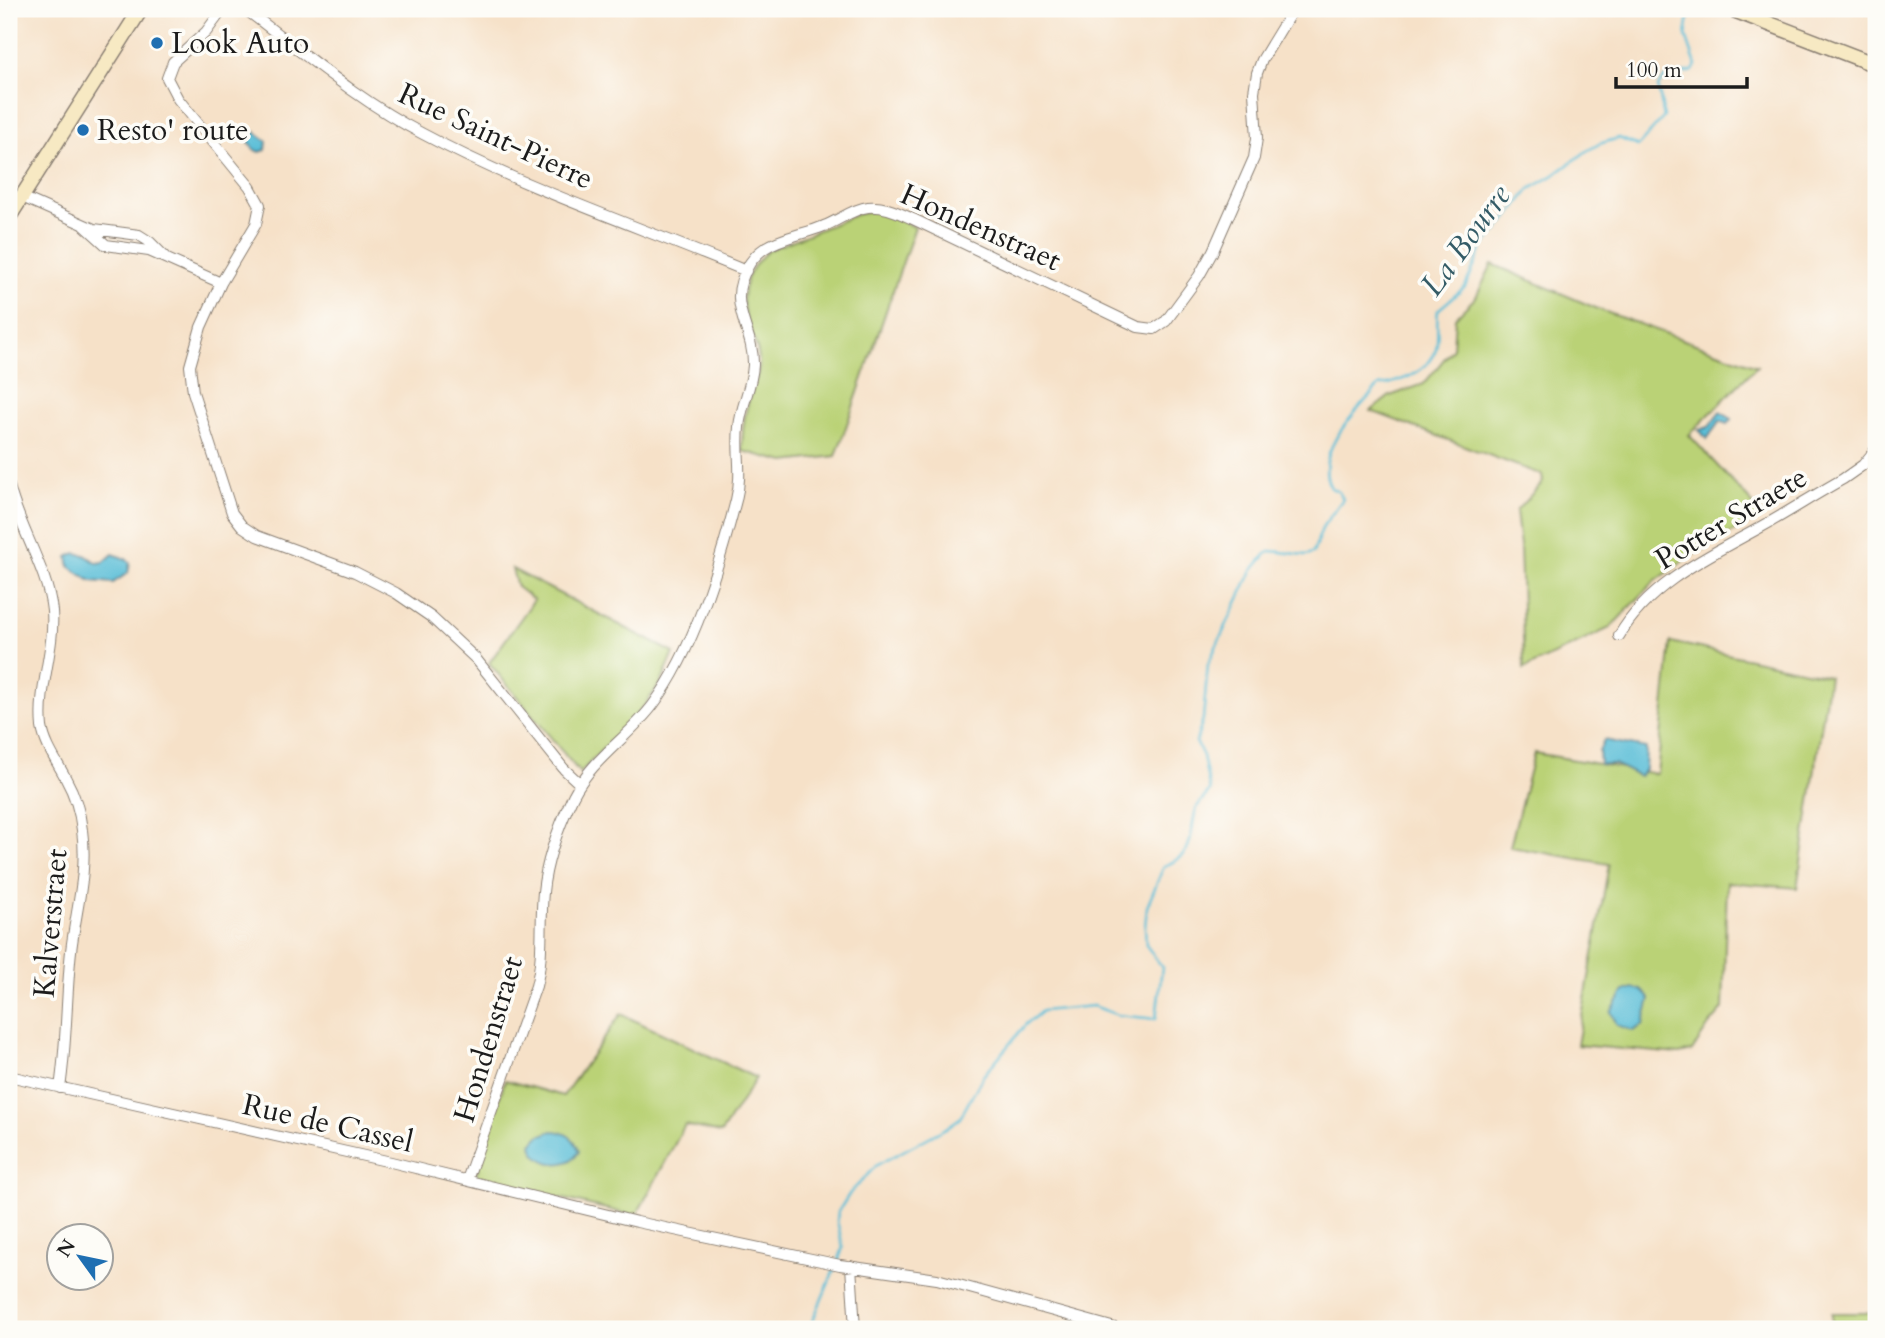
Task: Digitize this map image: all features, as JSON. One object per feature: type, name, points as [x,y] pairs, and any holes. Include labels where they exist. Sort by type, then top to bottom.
[{"type":"main road","points":[[57,140],[78,96],[132,9]]},
{"type":"main road","points":[[9,218],[141,9]]},
{"type":"main road","points":[[1731,9],[1876,65]]},
{"type":"street","points":[[223,9],[206,32],[173,62],[167,78],[175,95],[253,192],[260,205],[256,224],[221,283],[195,340],[190,372],[193,392],[225,495],[235,517],[247,530],[262,539],[320,557],[355,572],[396,593],[431,617],[476,659],[564,769],[580,784]]},
{"type":"street","name":"Rue Saint-Pierre","points":[[245,9],[379,108],[423,135],[520,180],[746,271]]},
{"type":"street","name":"Hondenstraet","points":[[467,1180],[536,986],[541,962],[542,894],[547,867],[560,827],[580,784],[646,714],[664,690],[680,660],[718,567],[740,480],[738,428],[752,370],[750,345],[739,309],[740,290],[746,271],[755,257],[770,245],[824,226],[860,209],[875,207],[913,219],[1138,327],[1149,330],[1158,327],[1174,312],[1207,263],[1246,178],[1254,158],[1257,138],[1256,78],[1262,60],[1293,9]]},
{"type":"street","points":[[22,197],[84,225],[104,231],[139,235],[166,258]]},
{"type":"street","points":[[84,225],[106,245],[143,250],[221,283]]},
{"type":"street","name":"Potter Straete","points":[[1619,636],[1636,611],[1669,582],[1843,479],[1863,465],[1876,449]]},
{"type":"street","name":"Kalverstraet","points":[[9,486],[18,518],[50,597],[52,622],[43,703],[43,729],[46,741],[76,801],[83,844],[84,876],[71,949],[65,1052],[60,1088]]},
{"type":"street","name":"Rue de Cassel","points":[[9,1076],[467,1180],[637,1222],[841,1264],[948,1282],[1119,1329]]},
{"type":"street","points":[[841,1264],[855,1329]]},
{"type":"green space","points":[[876,210],[915,227],[836,456],[785,462],[742,451],[748,402],[759,365],[743,299],[751,272],[769,250],[855,215]]},
{"type":"green space","points":[[1492,264],[1603,311],[1757,366],[1689,435],[1763,515],[1689,557],[1653,583],[1610,628],[1524,669],[1520,546],[1516,511],[1543,482],[1542,475],[1371,411],[1390,396],[1424,384],[1453,348],[1455,318],[1476,297]]},
{"type":"green space","points":[[512,569],[674,653],[662,681],[644,706],[580,773],[489,663],[534,600],[517,587]]},
{"type":"green space","points":[[1671,642],[1829,676],[1797,888],[1727,882],[1723,1009],[1692,1051],[1679,1054],[1577,1045],[1609,864],[1510,847],[1534,753],[1657,774]]},
{"type":"green space","points":[[621,1014],[756,1078],[721,1133],[685,1125],[636,1216],[475,1178],[505,1080],[563,1096]]},
{"type":"green space","points":[[1832,1313],[1876,1313],[1876,1329],[1832,1329]]},
{"type":"water","points":[[255,132],[267,141],[266,150],[260,152],[250,145],[248,137]]},
{"type":"water","points":[[1720,412],[1732,419],[1728,424],[1720,421],[1707,439],[1699,430],[1709,427]]},
{"type":"water","points":[[75,553],[85,555],[97,563],[104,562],[113,554],[130,563],[128,573],[113,583],[91,581],[70,567],[68,557]]},
{"type":"water","points":[[1604,740],[1646,748],[1645,769],[1640,777],[1615,764],[1600,764],[1599,751]]},
{"type":"water","points":[[1633,988],[1641,990],[1650,999],[1643,1025],[1633,1031],[1617,1025],[1611,1012],[1624,991]]},
{"type":"water","points":[[552,1131],[561,1132],[573,1139],[579,1151],[575,1157],[561,1163],[553,1163],[539,1157],[532,1144],[539,1136]]},
{"type":"waterway","name":"La Bourre","points":[[838,1262],[843,1247],[837,1221],[838,1212],[850,1193],[877,1165],[960,1118],[983,1076],[1026,1024],[1042,1011],[1093,1006],[1118,1015],[1156,1019],[1162,967],[1146,945],[1147,907],[1164,866],[1186,851],[1196,810],[1210,791],[1203,756],[1196,742],[1203,719],[1208,664],[1252,571],[1266,554],[1272,551],[1306,555],[1313,553],[1323,526],[1343,499],[1339,492],[1331,488],[1326,475],[1327,461],[1339,433],[1379,386],[1413,375],[1427,364],[1436,349],[1438,310],[1465,287],[1483,246],[1530,189],[1599,144],[1619,138],[1638,146],[1664,117],[1658,87],[1665,78],[1693,71],[1696,65],[1686,36],[1690,9]]},
{"type":"waterway","name":"La Bourre","points":[[809,1329],[835,1268]]},
{"type":"place","name":"Look Auto","points":[[157,43]]},
{"type":"place","name":"Resto' route","points":[[83,130]]}]
